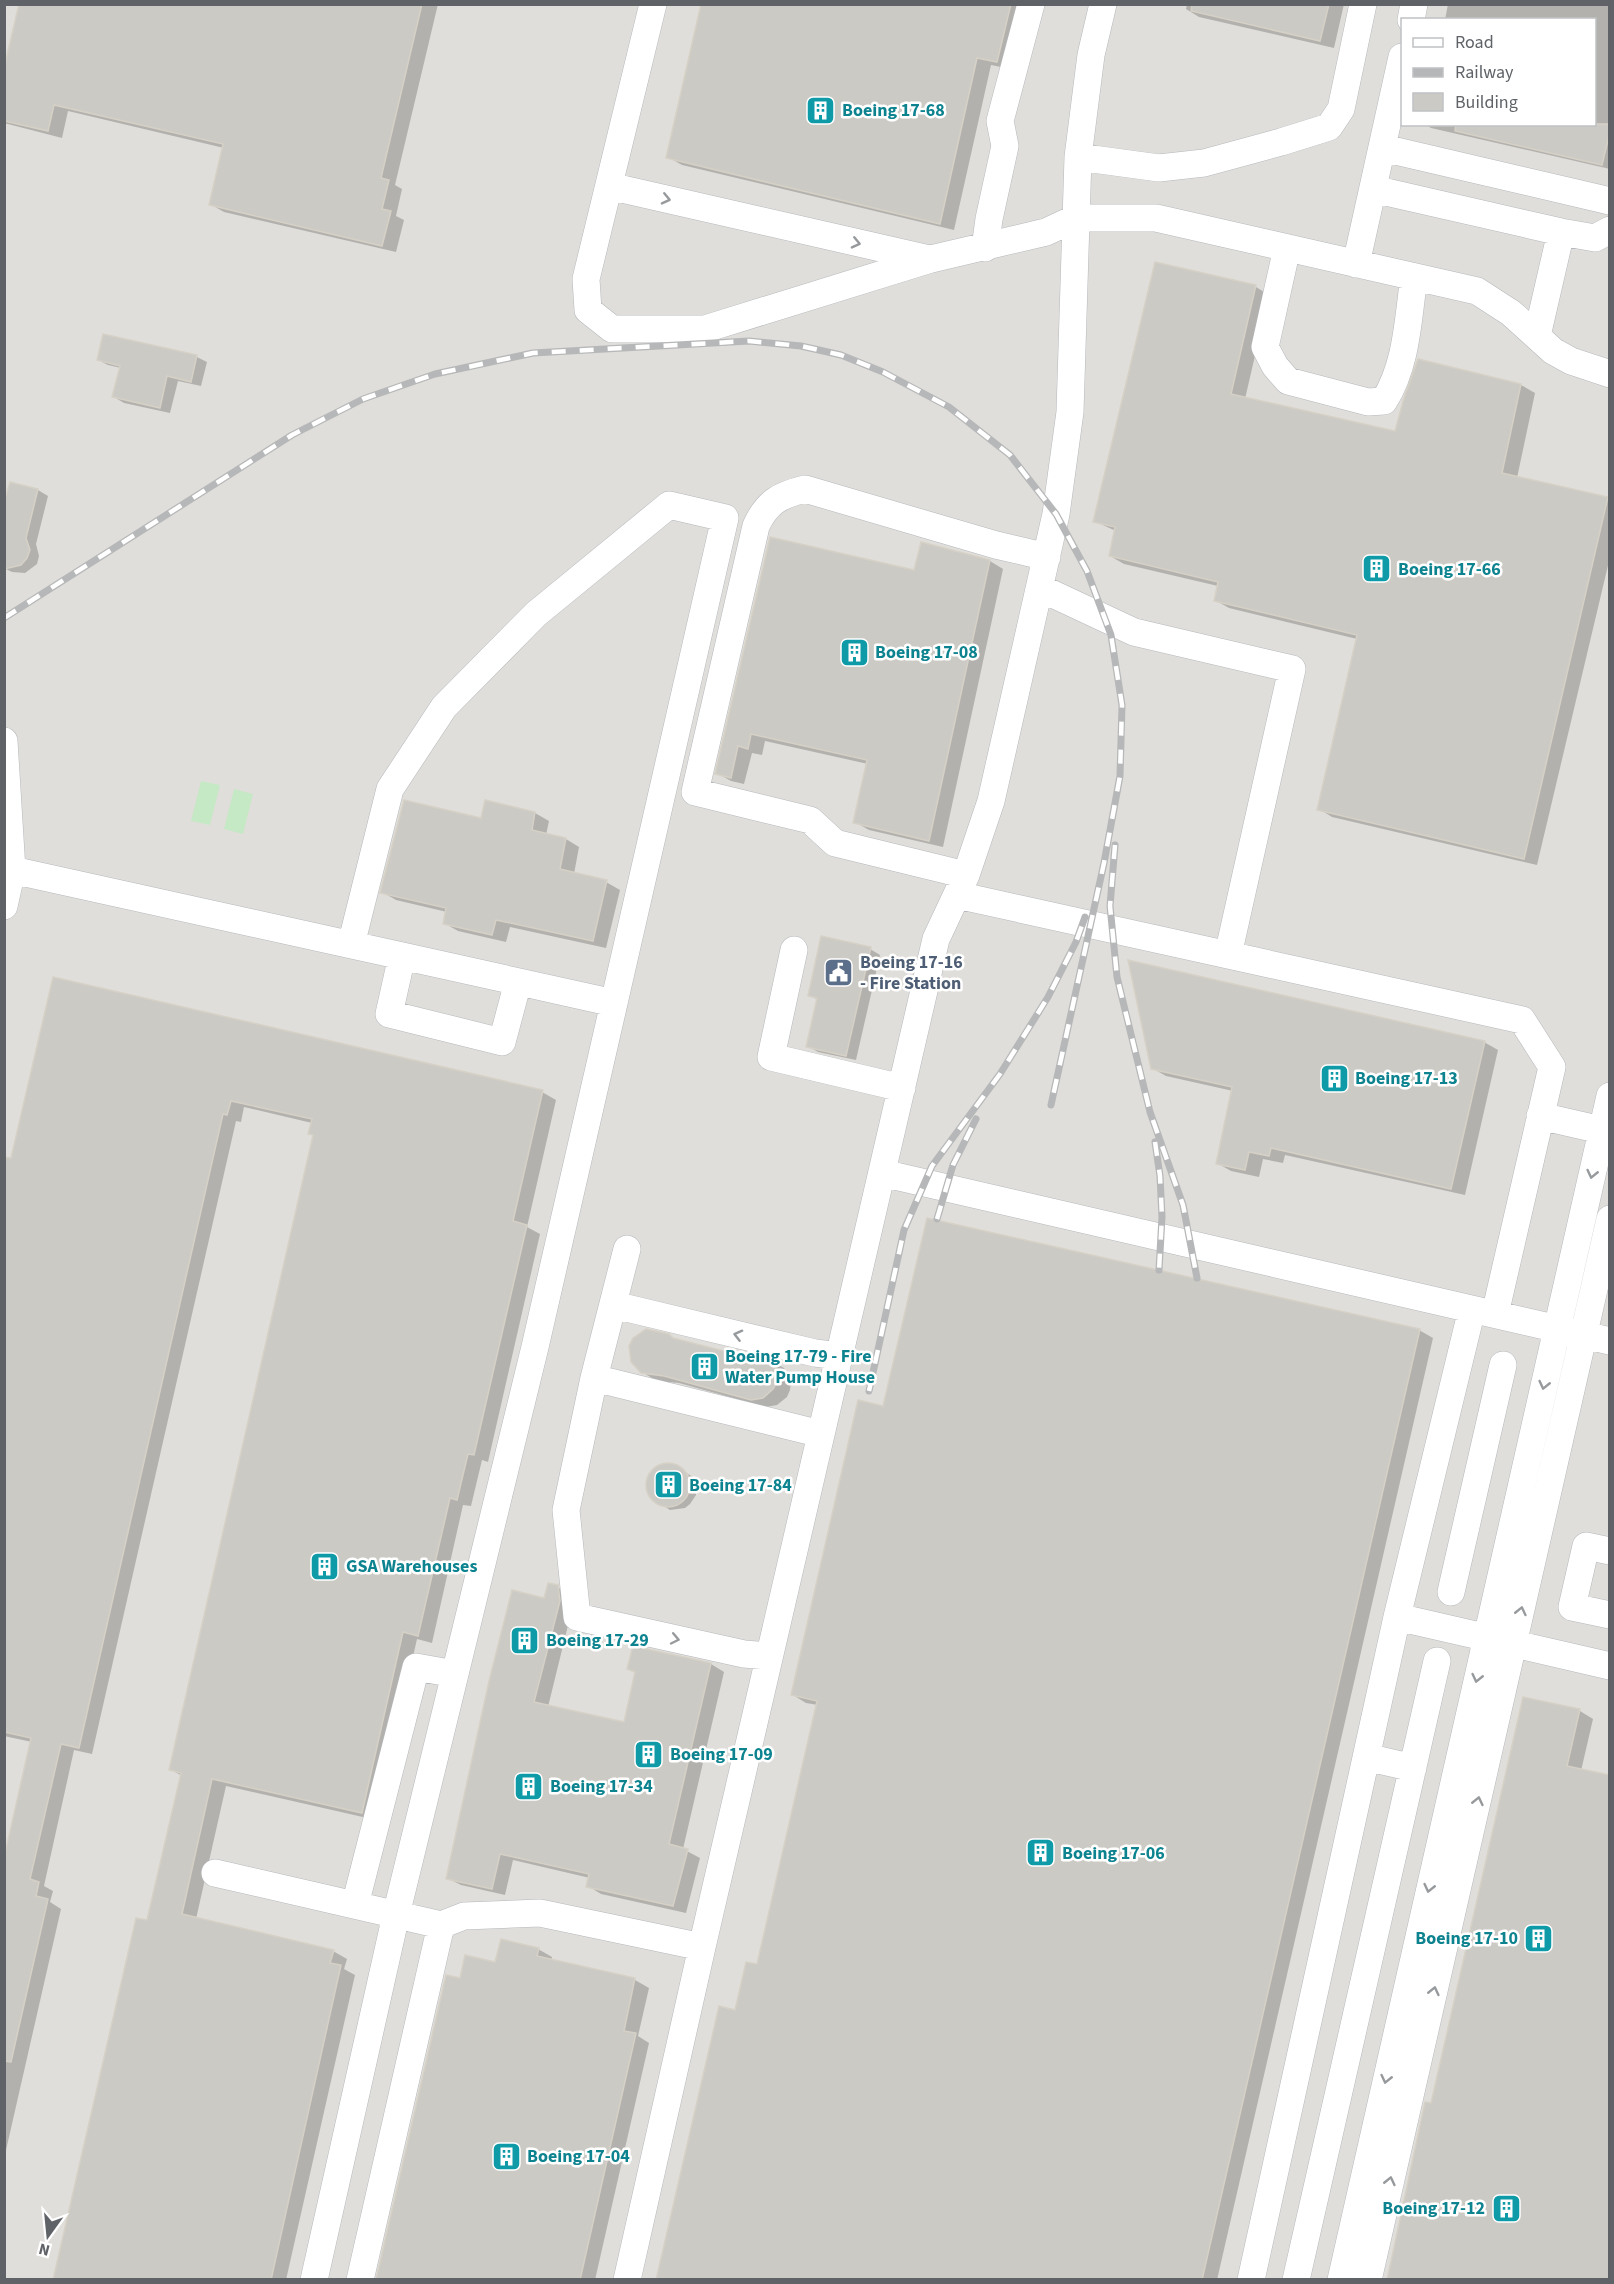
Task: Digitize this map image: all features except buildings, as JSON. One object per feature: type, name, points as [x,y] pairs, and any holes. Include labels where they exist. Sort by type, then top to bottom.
[{"type":"lane","points":[[653,4],[586,279],[588,310],[612,329],[705,329],[931,259],[1046,232],[1076,218],[1156,218],[1477,291],[1511,313],[1552,351],[1571,361],[1610,374]]},
{"type":"lane","points":[[985,248],[988,219],[1005,146],[1000,121],[1031,4]]},
{"type":"lane","points":[[627,2280],[821,1434],[827,1355],[882,1173],[936,939],[961,885],[991,801],[1056,514],[1070,412],[1078,157],[1091,55],[1103,4]]},
{"type":"lane","points":[[1078,157],[1159,168],[1204,163],[1329,127],[1341,109],[1363,4]]},
{"type":"lane","points":[[1356,264],[1401,62]]},
{"type":"lane","points":[[1383,148],[1610,201]]},
{"type":"lane","points":[[609,186],[931,259]]},
{"type":"lane","points":[[1373,189],[1595,238],[1610,230]]},
{"type":"lane","points":[[1537,336],[1561,232]]},
{"type":"lane","points":[[1287,248],[1265,347],[1275,366],[1288,381],[1368,402],[1384,401],[1391,389],[1403,353],[1414,277]]},
{"type":"lane","points":[[1047,557],[996,545],[805,489],[786,494],[775,500],[763,512],[756,526],[695,792],[810,820],[835,843],[961,885],[1228,955],[1521,1020],[1552,1067],[1483,1311],[1432,1470],[1397,1617],[1251,2280]]},
{"type":"lane","points":[[314,2280],[396,1915],[538,1335],[725,518],[669,505],[536,614],[444,707],[390,789],[351,945]]},
{"type":"lane","points":[[1040,588],[1134,632],[1292,669],[1228,955]]},
{"type":"lane","points":[[4,741],[12,870],[4,906]]},
{"type":"lane","points":[[12,870],[614,1003]]},
{"type":"lane","points":[[794,950],[771,1057],[902,1088]]},
{"type":"lane","points":[[402,956],[388,1014],[502,1042],[518,982]]},
{"type":"lane","points":[[1341,2280],[1557,1328],[1606,1132],[1610,1096]]},
{"type":"lane","points":[[1540,1116],[1606,1132]]},
{"type":"lane","points":[[882,1173],[1597,1337]]},
{"type":"lane","points":[[1368,2280],[1513,1644],[1597,1337],[1610,1219]]},
{"type":"lane","points":[[627,1249],[594,1378],[566,1510],[577,1617],[744,1654],[769,1656]]},
{"type":"lane","points":[[614,1305],[827,1355]]},
{"type":"lane","points":[[1451,1592],[1503,1365]]},
{"type":"lane","points":[[594,1378],[821,1434]]},
{"type":"lane","points":[[1432,1470],[1476,1480]]},
{"type":"lane","points":[[1610,1551],[1586,1546],[1572,1607],[1610,1615]]},
{"type":"lane","points":[[1397,1617],[1610,1666]]},
{"type":"lane","points":[[1296,2280],[1437,1661]]},
{"type":"lane","points":[[355,1905],[416,1667],[455,1674]]},
{"type":"lane","points":[[1366,1757],[1413,1768]]},
{"type":"lane","points":[[1436,1857],[1463,1864]]},
{"type":"lane","points":[[215,1873],[441,1925],[464,1916],[540,1913],[702,1947]]},
{"type":"lane","points":[[360,2280],[441,1925]]},
{"type":"lane","points":[[1282,2141],[1325,2151]]},
{"type":"shaded area","points":[[5,5],[1609,5],[1609,2279],[5,2280]]},
{"type":"green space","points":[[201,781],[220,785],[210,825],[191,821]]},
{"type":"green space","points":[[234,789],[253,794],[243,834],[224,829]]},
{"type":"railway","points":[[4,618],[292,435],[363,399],[435,374],[533,353],[749,341],[801,346],[841,355],[883,372],[949,407],[1010,455],[1056,514],[1087,571],[1111,635],[1122,705],[1120,776],[1104,863],[1051,1105]]},
{"type":"railway","points":[[1115,845],[1110,906],[1117,977],[1150,1112],[1183,1205],[1197,1278]]},
{"type":"railway","points":[[869,1391],[904,1230],[932,1166],[1000,1074],[1048,997],[1076,942],[1085,917]]},
{"type":"railway","points":[[937,1219],[953,1165],[976,1119]]},
{"type":"railway","points":[[1155,1142],[1160,1176],[1162,1217],[1159,1270]]},
{"type":"place","name":"Boeing 17-68","points":[[821,110]]},
{"type":"place","name":"Boeing 17-66","points":[[1377,569]]},
{"type":"place","name":"Boeing 17-08","points":[[854,652]]},
{"type":"place","name":"Boeing 17-16 - Fire Station","points":[[839,972]]},
{"type":"place","name":"Boeing 17-13","points":[[1334,1078]]},
{"type":"place","name":"Boeing 17-79 - Fire Water Pump House","points":[[704,1366]]},
{"type":"place","name":"Boeing 17-84","points":[[668,1485]]},
{"type":"place","name":"GSA Warehouses","points":[[325,1566]]},
{"type":"place","name":"Boeing 17-29","points":[[525,1640]]},
{"type":"place","name":"Boeing 17-09","points":[[649,1754]]},
{"type":"place","name":"Boeing 17-34","points":[[529,1786]]},
{"type":"place","name":"Boeing 17-06","points":[[1041,1853]]},
{"type":"place","name":"Boeing 17-10","points":[[1539,1938]]},
{"type":"place","name":"Boeing 17-04","points":[[506,2156]]},
{"type":"place","name":"Boeing 17-12","points":[[1506,2208]]}]
